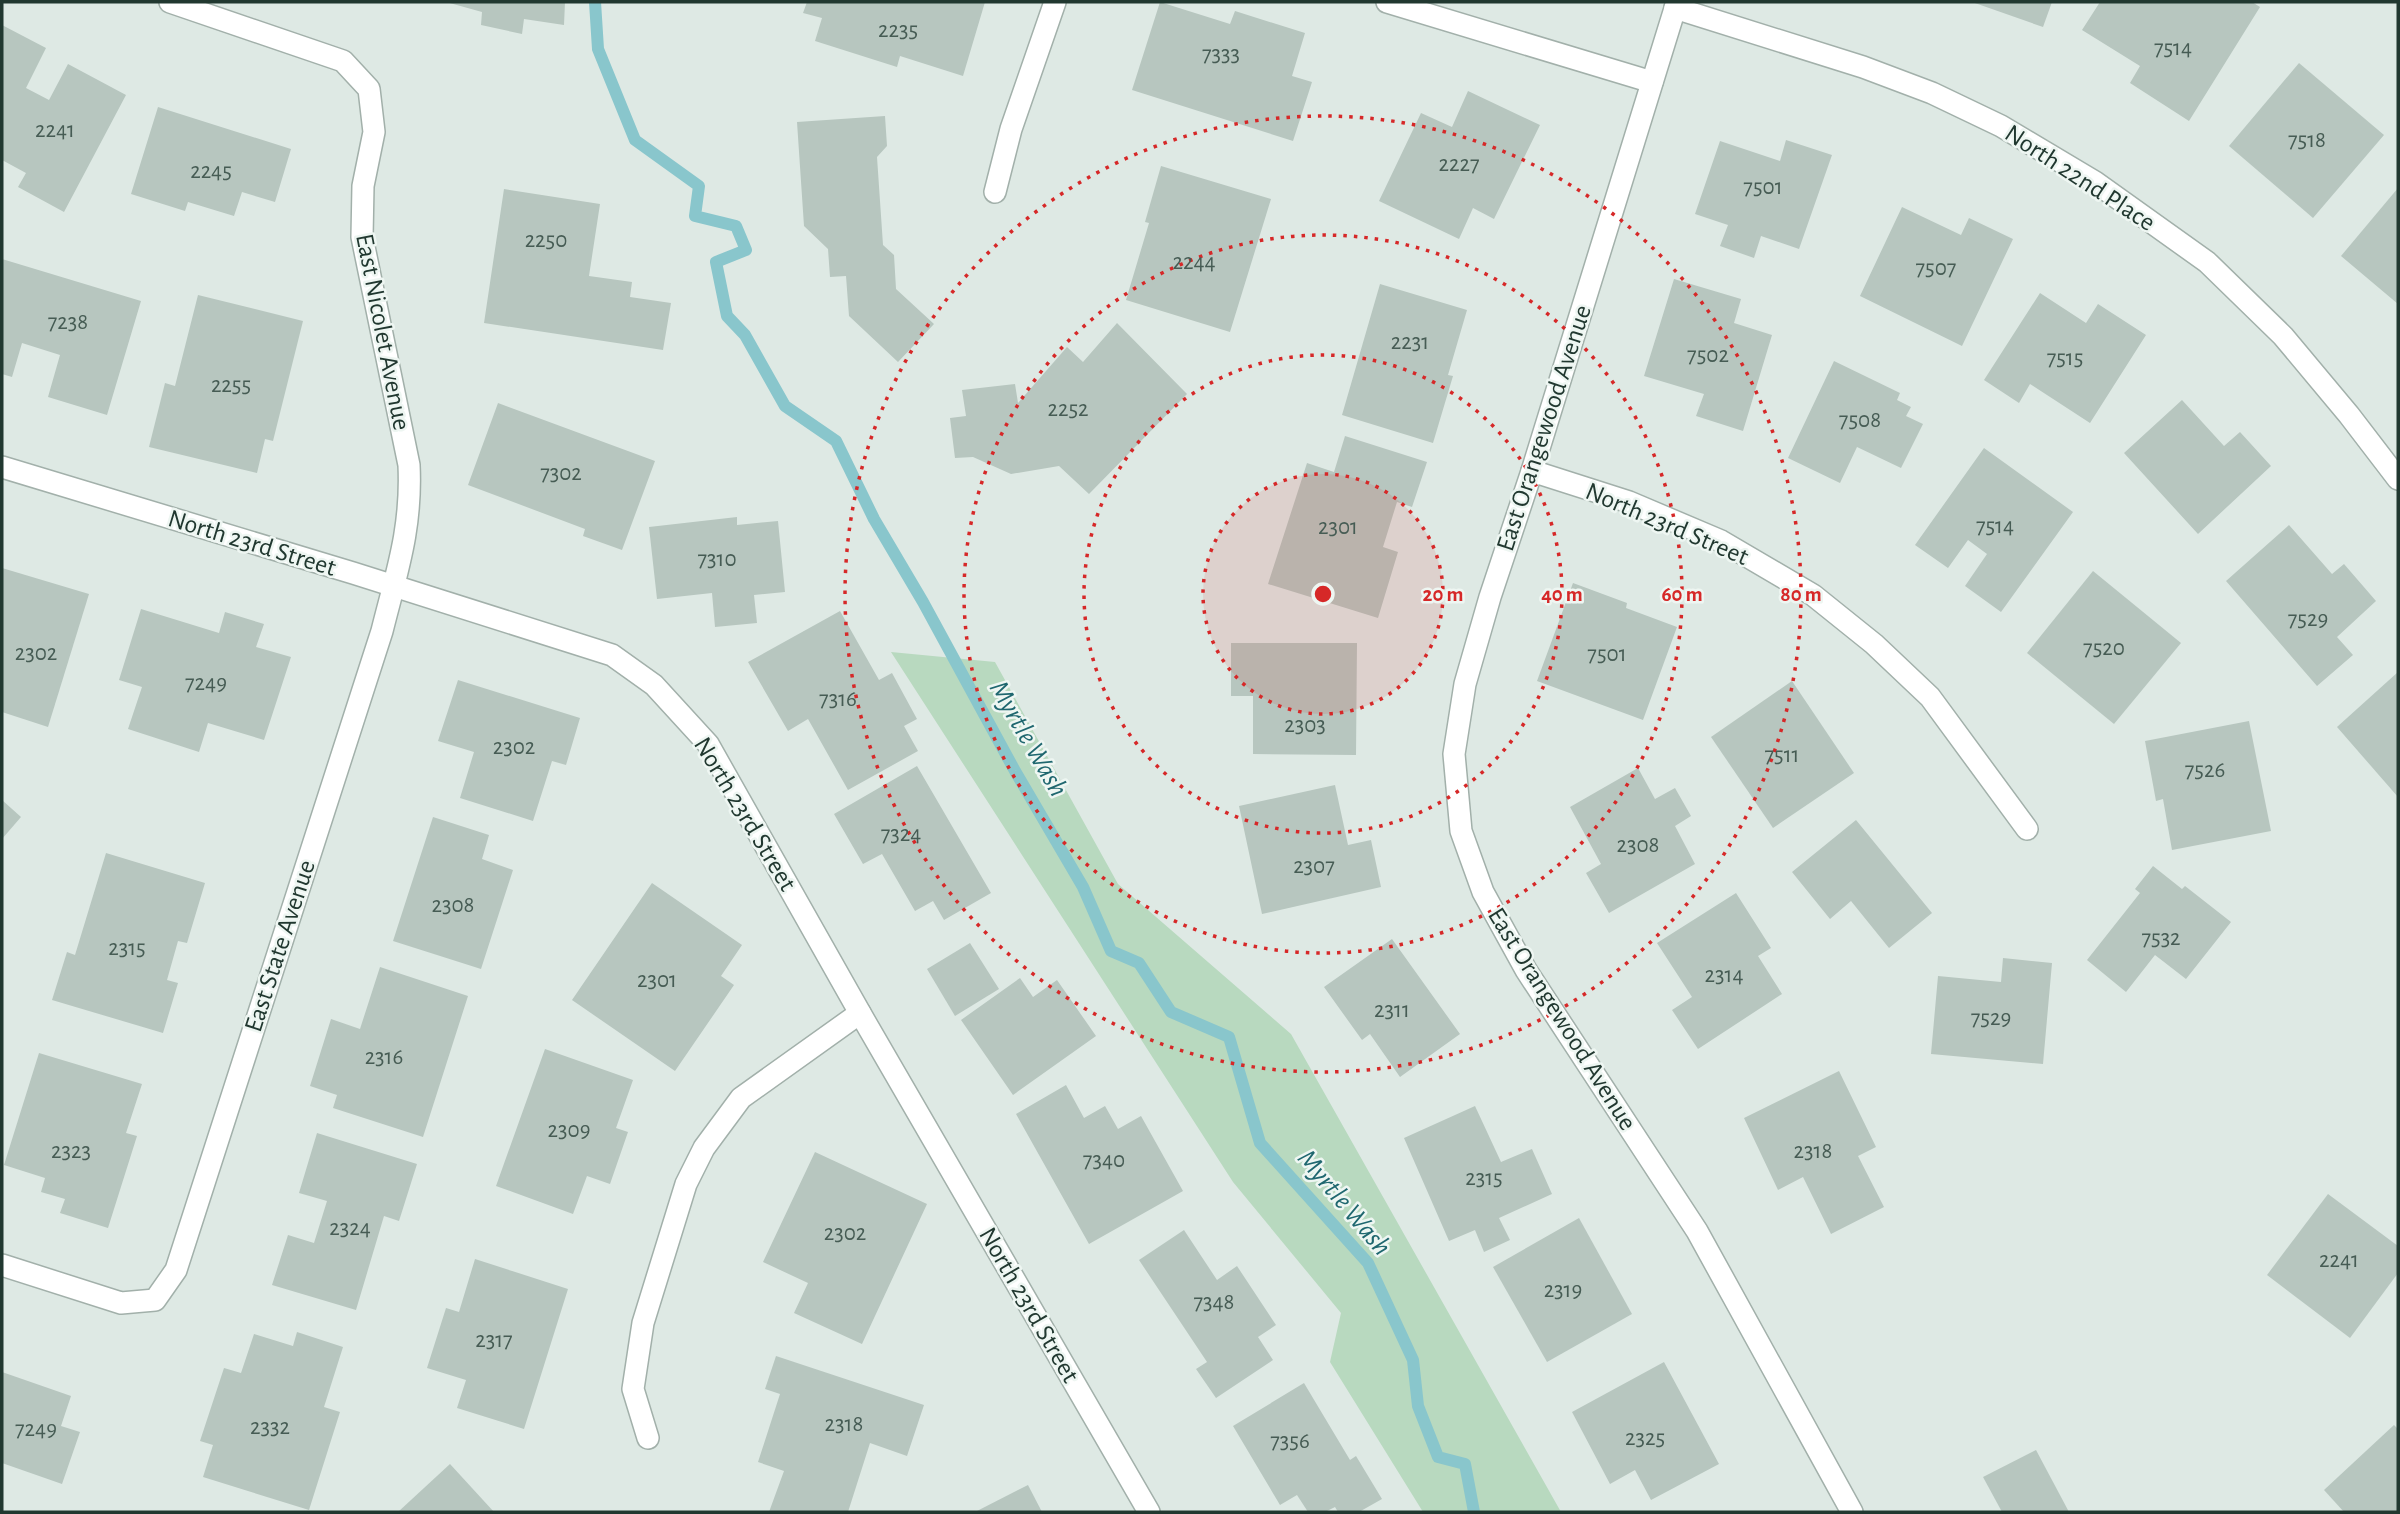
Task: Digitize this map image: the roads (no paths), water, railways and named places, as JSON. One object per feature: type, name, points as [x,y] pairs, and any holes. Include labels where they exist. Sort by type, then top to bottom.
[{"type":"street","name":"East Nicolet Avenue","points":[[170,2],[343,61],[369,89],[374,132],[363,186],[362,237],[409,465],[410,488],[405,544],[393,586]]},
{"type":"street","points":[[995,192],[1011,129],[1055,2]]},
{"type":"street","points":[[1387,2],[1652,82]]},
{"type":"street","name":"East Orangewood Avenue","points":[[1676,5],[1465,684],[1454,754],[1461,831],[1483,892],[1526,970],[1697,1231],[1852,1512]]},
{"type":"street","name":"North 22nd Place","points":[[1676,5],[1932,93],[2001,127],[2095,182],[2207,262],[2283,336],[2398,479]]},
{"type":"street","name":"North 23rd Street","points":[[2,467],[612,655],[654,685],[708,744],[860,1013],[1149,1512]]},
{"type":"street","name":"North 23rd Street","points":[[1532,471],[1629,502],[1721,541],[1813,596],[1874,644],[1930,697],[2027,830]]},
{"type":"street","name":"East State Avenue","points":[[2,1265],[121,1303],[155,1300],[176,1270],[377,644],[393,586]]},
{"type":"street","points":[[649,1438],[633,1389],[643,1323],[686,1184],[704,1148],[741,1098],[860,1013]]},
{"type":"waterway","name":"Myrtle Wash","points":[[595,2],[598,49],[635,140],[699,186],[695,216],[736,226],[746,250],[716,262],[727,316],[745,335],[785,406],[836,441],[874,519],[1083,887],[1111,951],[1139,963],[1171,1012],[1229,1037],[1260,1143],[1368,1263],[1413,1360],[1418,1406],[1438,1457],[1465,1464],[1474,1512]]}]
